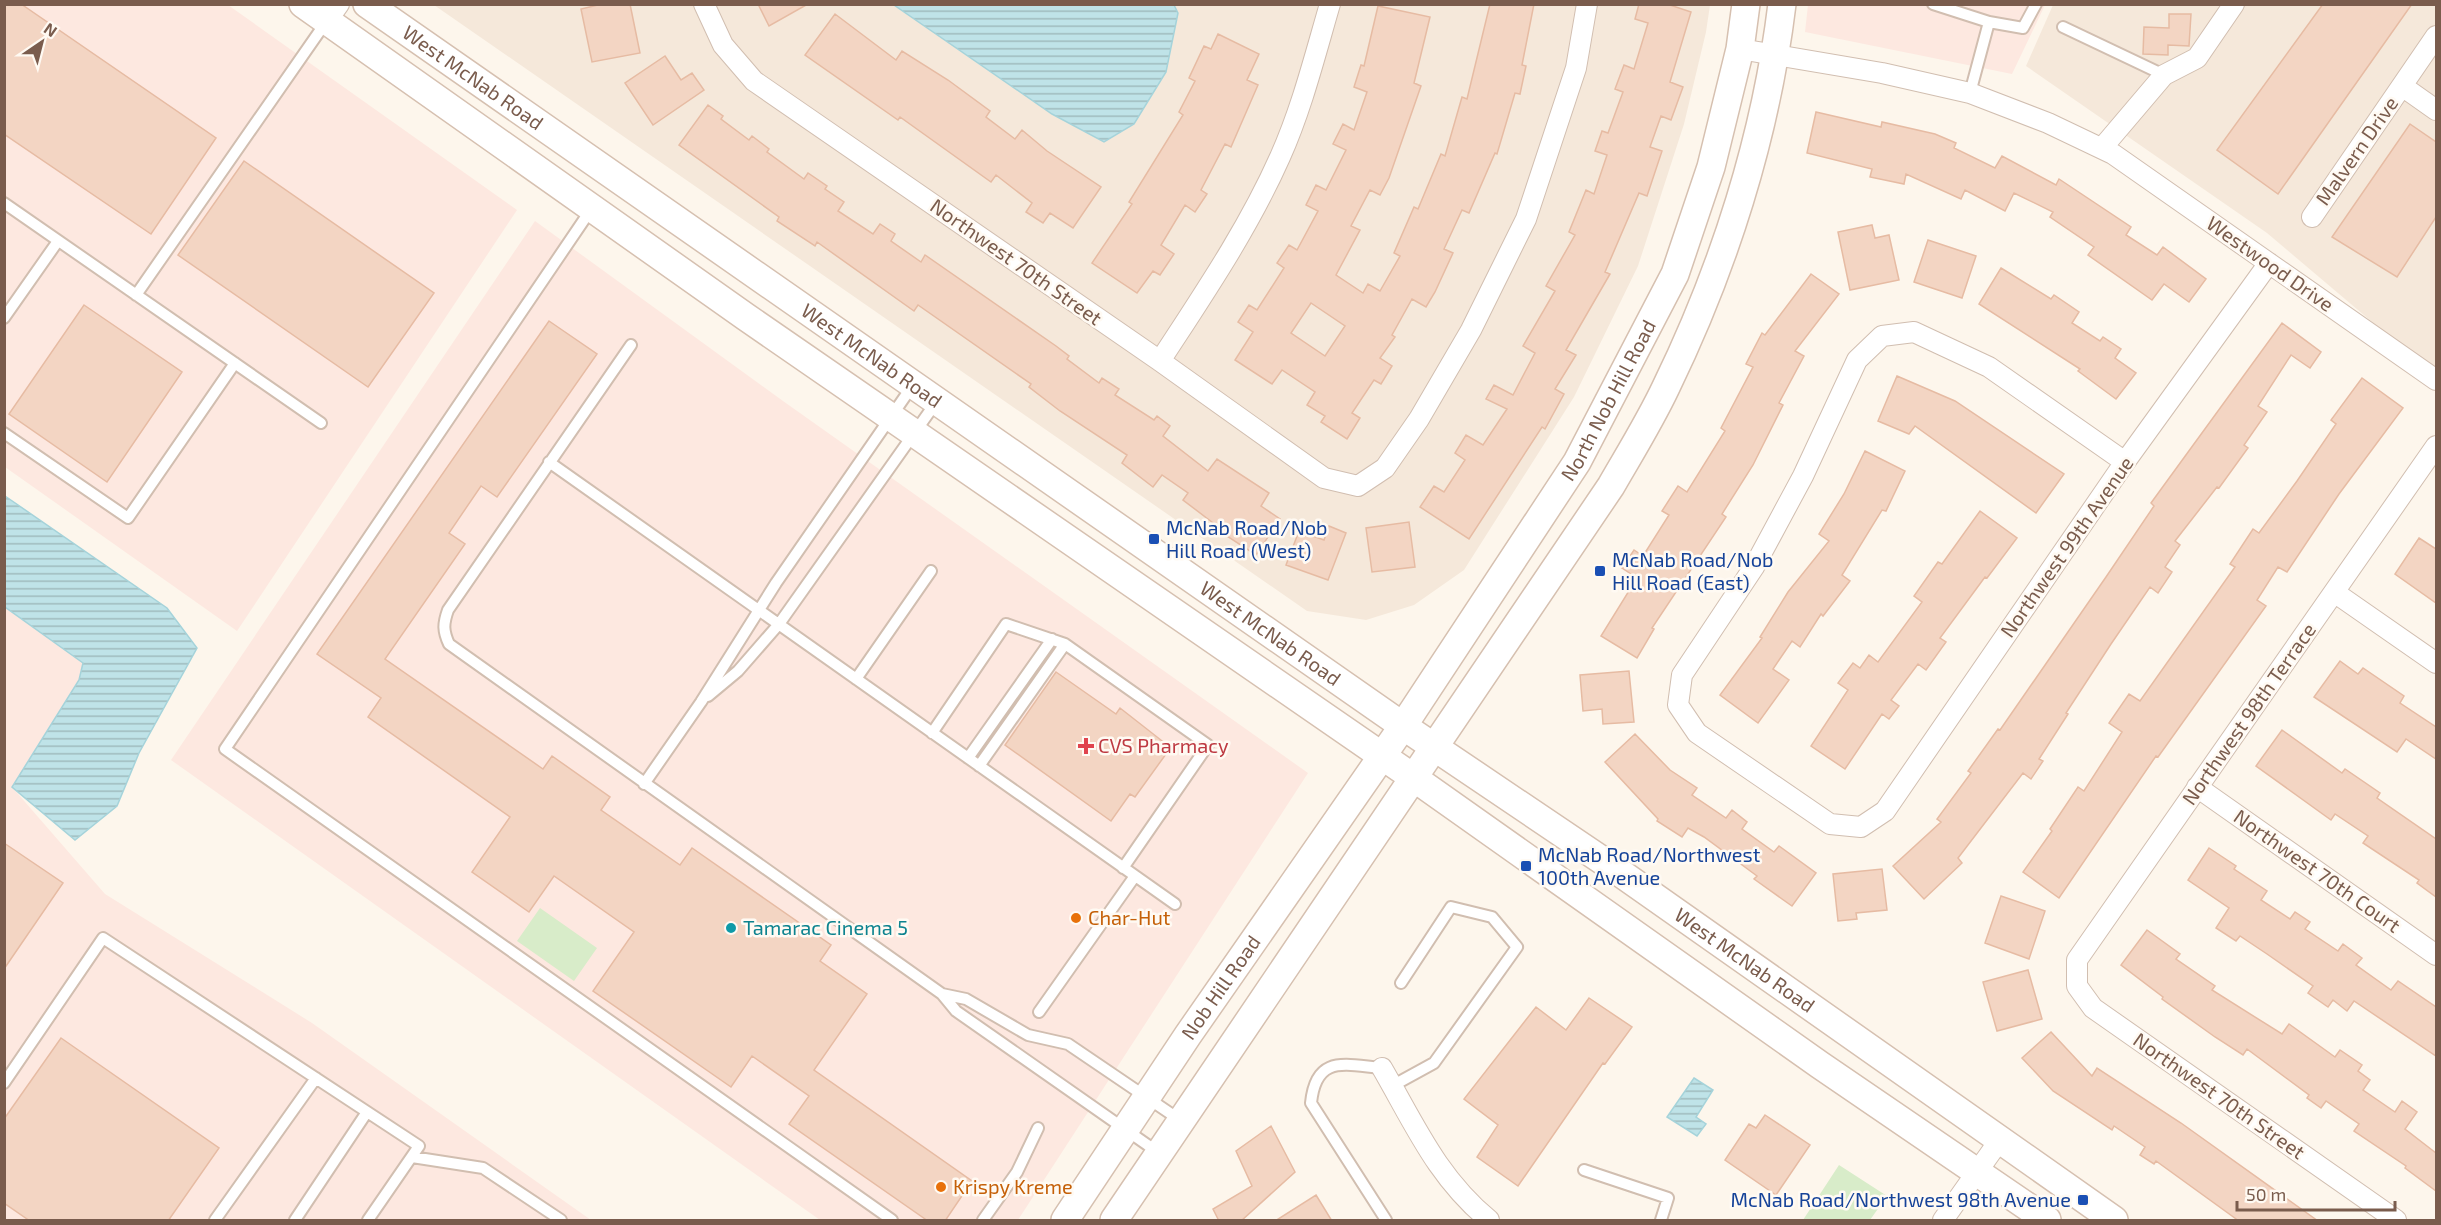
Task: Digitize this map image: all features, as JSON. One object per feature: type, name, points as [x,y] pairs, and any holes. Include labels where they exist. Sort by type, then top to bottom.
[{"type":"main road","name":"West McNab Road","points":[[303,4],[333,13],[592,208],[914,434],[1414,778],[1820,1065],[2047,1221]]},
{"type":"main road","name":"West McNab Road","points":[[367,4],[1403,726],[1612,867],[2114,1221]]},
{"type":"main road","name":"North Nob Hill Road","points":[[1382,756],[1577,462],[1675,274],[1711,167],[1740,49],[1746,4]]},
{"type":"main road","name":"North Nob Hill Road","points":[[1414,778],[1611,486],[1666,387],[1708,289],[1746,181],[1776,54],[1782,4]]},
{"type":"main road","name":"Nob Hill Road","points":[[1065,1221],[1147,1096],[1382,756]]},
{"type":"main road","name":"Nob Hill Road","points":[[1114,1221],[1414,778]]},
{"type":"street","name":"Northwest 70th Street","points":[[704,4],[723,45],[754,81],[1160,361],[1324,478],[1358,486],[1385,468],[1419,419],[1471,330],[1527,219],[1576,68],[1587,4]]},
{"type":"street","points":[[1160,361],[1240,238],[1281,156],[1309,77],[1330,4]]},
{"type":"street","points":[[2214,33],[2215,4]]},
{"type":"street","points":[[2102,148],[2164,75],[2197,58],[2234,4]]},
{"type":"street","name":"Malvern Drive","points":[[2312,217],[2436,36]]},
{"type":"street","name":"Westwood Drive","points":[[1740,49],[1882,73],[1970,93],[2048,123],[2102,148],[2436,380]]},
{"type":"street","name":"Malvern Drive","points":[[2402,86],[2436,110]]},
{"type":"street","name":"Northwest 99th Avenue","points":[[2125,462],[1989,367],[1914,332],[1882,336],[1857,360],[1803,476],[1754,567],[1682,675],[1678,705],[1697,733],[1830,824],[1861,827],[1885,811],[2125,462],[2269,263]]},
{"type":"street","name":"Northwest 98th Terrace","points":[[2076,986],[2077,960],[2436,446]]},
{"type":"street","points":[[2334,592],[2436,663]]},
{"type":"street","name":"Northwest 70th Court","points":[[2198,787],[2436,955]]},
{"type":"street","name":"Northwest 70th Street","points":[[2076,986],[2093,1008],[2396,1221]]},
{"type":"street","points":[[1382,1068],[1438,1167],[1463,1199],[1489,1221]]},
{"type":"street","points":[[1942,1221],[1999,1141]]},
{"type":"lane","points":[[1933,4],[1989,22],[2024,28],[2036,4]]},
{"type":"lane","points":[[136,295],[333,13]]},
{"type":"lane","points":[[1970,93],[1989,22]]},
{"type":"lane","points":[[2063,27],[2164,75]]},
{"type":"lane","points":[[4,203],[321,423]]},
{"type":"lane","points":[[592,208],[225,749],[892,1221]]},
{"type":"lane","points":[[4,318],[58,241]]},
{"type":"lane","points":[[631,345],[448,610],[443,622],[449,644],[458,653],[942,994],[956,1011],[1159,1153]]},
{"type":"lane","points":[[4,433],[128,518],[235,363]]},
{"type":"lane","points":[[644,784],[701,702],[758,610],[913,385]]},
{"type":"lane","points":[[701,702],[738,671],[779,624],[937,401]]},
{"type":"lane","points":[[549,462],[1175,904]]},
{"type":"lane","points":[[856,679],[931,571]]},
{"type":"lane","points":[[932,733],[1006,624],[1065,644],[1208,745],[1123,868]]},
{"type":"lane","points":[[968,758],[1052,639]]},
{"type":"lane","points":[[979,766],[1065,644]]},
{"type":"lane","points":[[1039,1012],[1135,876]]},
{"type":"lane","points":[[1392,1086],[1434,1063],[1517,947],[1492,917],[1451,907],[1401,983]]},
{"type":"lane","points":[[4,1083],[103,938],[419,1146],[371,1217],[382,1221]]},
{"type":"lane","points":[[942,994],[966,999],[1028,1035],[1068,1044],[1147,1096],[1180,1121]]},
{"type":"lane","points":[[1382,1068],[1338,1064],[1320,1072],[1312,1086],[1311,1102],[1386,1221]]},
{"type":"lane","points":[[215,1221],[316,1078]]},
{"type":"lane","points":[[295,1221],[367,1112]]},
{"type":"lane","points":[[983,1221],[1017,1172],[1038,1128]]},
{"type":"lane","points":[[412,1157],[483,1168],[561,1221]]},
{"type":"lane","points":[[1584,1170],[1668,1198],[1661,1221]]},
{"type":"shaded area","points":[[5,5],[228,5],[517,210],[237,631],[5,467]]},
{"type":"shaded area","points":[[434,5],[1710,5],[1706,32],[1684,124],[1638,266],[1574,397],[1464,570],[1414,605],[1366,620],[1307,611]]},
{"type":"shaded area","points":[[1808,5],[2045,5],[2012,74],[1805,32]]},
{"type":"shaded area","points":[[2053,5],[2436,5],[2436,376],[2267,233],[2026,66]]},
{"type":"shaded area","points":[[535,221],[783,401],[1308,773],[1018,1220],[820,1220],[171,760]]},
{"type":"shaded area","points":[[4,607],[84,663],[79,680],[12,787],[105,894],[312,1023],[591,1220],[5,1220]]},
{"type":"green space","points":[[540,908],[597,948],[574,981],[517,941]]},
{"type":"green space","points":[[1839,1165],[1887,1196],[1870,1220],[1803,1220]]},
{"type":"water","points":[[894,5],[1174,5],[1178,13],[1166,72],[1134,124],[1104,142],[1052,114]]},
{"type":"water","points":[[5,496],[167,608],[197,648],[139,753],[117,806],[75,840],[12,787],[79,680],[83,663],[5,607]]},
{"type":"water","points":[[1694,1078],[1713,1090],[1696,1117],[1706,1124],[1697,1136],[1667,1117]]},
{"type":"building","points":[[4,4],[21,4],[216,138],[151,234],[4,134]]},
{"type":"building","points":[[602,4],[630,4],[640,53],[592,62],[581,9]]},
{"type":"building","points":[[758,4],[808,4],[769,26]]},
{"type":"building","points":[[1490,4],[1534,4],[1522,65],[1526,66],[1520,94],[1515,93],[1497,154],[1495,153],[1469,213],[1462,210],[1444,249],[1453,253],[1435,292],[1426,307],[1412,299],[1392,335],[1395,337],[1380,358],[1392,366],[1381,384],[1374,380],[1352,413],[1360,418],[1347,439],[1321,422],[1325,416],[1307,405],[1315,392],[1282,370],[1272,384],[1235,360],[1253,332],[1238,322],[1249,305],[1257,310],[1284,268],[1277,263],[1289,245],[1297,250],[1318,211],[1306,205],[1316,185],[1326,190],[1346,150],[1333,144],[1343,124],[1354,130],[1367,92],[1354,87],[1361,65],[1364,66],[1378,6],[1430,17],[1414,83],[1421,86],[1389,178],[1380,195],[1370,190],[1351,226],[1360,230],[1336,275],[1363,293],[1368,284],[1380,291],[1400,256],[1394,253],[1414,207],[1418,209],[1441,154],[1445,156],[1462,97],[1467,99]],"holes":[[[1311,303],[1345,326],[1325,356],[1291,333]]]},
{"type":"building","points":[[1639,4],[1667,4],[1691,12],[1670,82],[1683,87],[1671,120],[1661,116],[1650,147],[1662,151],[1647,196],[1639,193],[1605,272],[1610,274],[1566,350],[1576,355],[1555,389],[1564,394],[1545,429],[1542,427],[1469,539],[1420,507],[1434,486],[1444,492],[1465,460],[1455,453],[1466,435],[1483,445],[1507,409],[1486,399],[1494,385],[1513,395],[1535,353],[1523,346],[1555,291],[1546,286],[1575,235],[1569,232],[1586,190],[1594,194],[1607,155],[1595,151],[1602,131],[1608,133],[1623,92],[1615,89],[1624,65],[1634,69],[1648,23],[1635,19]]},
{"type":"building","points":[[2323,4],[2412,4],[2278,194],[2217,150]]},
{"type":"building","points":[[835,14],[896,60],[902,51],[948,80],[990,111],[986,117],[1015,139],[1022,130],[1047,151],[1101,187],[1073,228],[1050,213],[1043,223],[1026,212],[1032,203],[996,175],[991,182],[900,117],[898,120],[805,55]]},
{"type":"building","points":[[2169,14],[2191,14],[2189,46],[2168,45],[2168,55],[2143,54],[2144,27],[2169,28]]},
{"type":"building","points":[[1218,34],[1259,54],[1247,80],[1258,85],[1231,147],[1225,144],[1201,190],[1207,194],[1195,212],[1185,205],[1161,245],[1174,254],[1160,275],[1153,271],[1137,293],[1092,263],[1132,204],[1129,202],[1183,115],[1179,112],[1195,81],[1189,78],[1204,46],[1211,49]]},
{"type":"building","points":[[665,56],[681,80],[692,73],[704,90],[653,125],[625,83]]},
{"type":"building","points":[[708,105],[723,116],[721,119],[749,140],[752,136],[769,149],[767,152],[804,179],[808,173],[827,186],[825,189],[844,202],[838,211],[873,234],[880,224],[895,234],[891,241],[921,262],[925,255],[1056,346],[1069,356],[1067,359],[1099,383],[1102,378],[1119,389],[1115,395],[1154,420],[1157,416],[1170,426],[1163,436],[1208,471],[1217,459],[1269,493],[1261,506],[1280,519],[1256,555],[1216,529],[1217,526],[1183,500],[1188,493],[1162,475],[1153,487],[1122,463],[1127,455],[1060,411],[1029,387],[1031,384],[918,305],[914,311],[817,242],[815,246],[777,221],[779,217],[679,145]]},
{"type":"building","points":[[1816,112],[1881,127],[1882,122],[1935,134],[1956,143],[1954,148],[1995,168],[2002,156],[2056,185],[2059,179],[2131,227],[2126,235],[2157,255],[2163,247],[2206,279],[2189,302],[2164,284],[2152,300],[2088,255],[2094,247],[2050,217],[2053,212],[2014,193],[2005,211],[1965,190],[1961,199],[1906,174],[1904,184],[1870,177],[1872,169],[1807,153]]},
{"type":"building","points":[[2410,124],[2436,142],[2436,217],[2397,277],[2332,237]]},
{"type":"building","points":[[244,161],[434,293],[368,387],[178,255]]},
{"type":"building","points":[[1872,225],[1875,238],[1889,235],[1899,280],[1850,290],[1838,232]]},
{"type":"building","points":[[1928,240],[1976,256],[1962,298],[1914,282]]},
{"type":"building","points":[[2001,268],[2051,299],[2054,295],[2079,312],[2072,323],[2100,341],[2103,337],[2121,349],[2115,358],[2136,373],[2116,399],[2078,371],[2080,369],[1979,304]]},
{"type":"building","points":[[1811,274],[1839,294],[1795,351],[1804,356],[1779,403],[1783,405],[1753,465],[1722,514],[1726,517],[1652,628],[1654,629],[1637,658],[1601,636],[1637,578],[1622,568],[1634,550],[1643,556],[1669,515],[1662,511],[1678,486],[1687,492],[1725,431],[1721,428],[1753,367],[1746,364],[1762,333],[1765,335]]},
{"type":"building","points":[[84,305],[182,372],[107,482],[9,414]]},
{"type":"building","points":[[549,321],[597,354],[497,497],[481,486],[449,533],[465,544],[385,659],[543,769],[552,756],[610,797],[601,810],[680,865],[692,848],[831,945],[820,961],[867,994],[814,1070],[972,1181],[945,1221],[928,1221],[789,1124],[809,1096],[752,1056],[731,1087],[593,991],[634,932],[554,876],[529,912],[472,872],[510,817],[368,717],[381,698],[317,654]]},
{"type":"building","points":[[2282,323],[2321,352],[2310,368],[2291,355],[2258,406],[2267,412],[2244,445],[2248,448],[2219,488],[2217,487],[2175,541],[2180,545],[2165,567],[2172,572],[2158,593],[2150,587],[2111,644],[2066,713],[2068,714],[2039,759],[2043,761],[2031,779],[2023,773],[1958,858],[1962,863],[1924,899],[1893,866],[1941,822],[1937,819],[1971,773],[1968,771],[1998,729],[2000,730],[2106,577],[2154,506],[2151,503]]},
{"type":"building","points":[[1897,376],[1955,401],[2064,474],[2036,513],[1915,426],[1909,434],[1878,421]]},
{"type":"building","points":[[2362,378],[2403,408],[2339,494],[2287,572],[2278,567],[2257,600],[2266,606],[2158,757],[2156,756],[2059,898],[2023,872],[2052,831],[2050,829],[2078,787],[2084,791],[2122,732],[2109,723],[2129,694],[2140,701],[2235,567],[2230,564],[2253,529],[2259,533],[2297,481],[2336,424],[2331,420]]},
{"type":"building","points":[[1865,451],[1905,471],[1886,511],[1882,510],[1842,575],[1850,581],[1823,616],[1821,614],[1800,647],[1792,641],[1773,669],[1789,680],[1758,723],[1720,695],[1762,638],[1760,637],[1788,592],[1829,541],[1819,534],[1844,494]]},
{"type":"building","points":[[1980,511],[2017,538],[1940,638],[1946,642],[1926,670],[1918,664],[1891,700],[1899,706],[1889,719],[1882,714],[1845,769],[1811,746],[1848,690],[1838,683],[1853,663],[1860,668],[1869,655],[1878,662],[1922,602],[1914,596],[1938,562],[1942,564]]},
{"type":"building","points":[[1409,522],[1415,567],[1372,572],[1366,528]]},
{"type":"building","points":[[1329,526],[1346,533],[1328,580],[1286,565],[1299,531],[1324,540]]},
{"type":"building","points":[[2419,538],[2436,549],[2436,603],[2395,574]]},
{"type":"building","points":[[2340,661],[2358,674],[2363,668],[2404,696],[2400,703],[2436,727],[2436,759],[2406,739],[2397,752],[2314,697]]},
{"type":"building","points":[[1629,671],[1634,722],[1603,724],[1602,709],[1583,711],[1580,675]]},
{"type":"building","name":"CVS Pharmacy","points":[[1056,672],[1116,714],[1120,708],[1166,744],[1166,754],[1135,797],[1130,794],[1111,821],[1005,745]]},
{"type":"building","points":[[2282,730],[2342,773],[2345,769],[2380,793],[2377,798],[2436,839],[2436,897],[2417,883],[2419,880],[2363,843],[2368,836],[2335,814],[2331,820],[2256,766]]},
{"type":"building","points":[[1635,734],[1670,770],[1697,788],[1692,795],[1726,818],[1732,810],[1747,822],[1742,829],[1774,852],[1779,846],[1816,873],[1792,906],[1754,879],[1757,876],[1704,837],[1688,828],[1682,837],[1657,821],[1658,819],[1605,762]]},
{"type":"building","points":[[4,843],[63,883],[4,969]]},
{"type":"building","points":[[2209,848],[2236,866],[2234,869],[2267,891],[2261,900],[2290,919],[2295,912],[2310,922],[2305,929],[2338,951],[2343,944],[2362,958],[2356,965],[2391,990],[2398,981],[2436,1007],[2436,1056],[2354,1001],[2347,1011],[2333,1000],[2328,1007],[2308,993],[2313,986],[2240,936],[2236,941],[2216,928],[2229,908],[2188,880]]},
{"type":"building","points":[[1882,869],[1887,910],[1856,913],[1857,919],[1838,921],[1833,874]]},
{"type":"building","points":[[2001,896],[2045,911],[2029,959],[1985,943]]},
{"type":"building","points":[[2147,930],[2180,954],[2176,959],[2215,986],[2212,990],[2282,1034],[2289,1024],[2335,1057],[2340,1050],[2362,1065],[2358,1071],[2370,1080],[2363,1090],[2395,1112],[2402,1101],[2417,1112],[2405,1129],[2436,1153],[2436,1191],[2405,1168],[2406,1166],[2354,1131],[2359,1124],[2326,1101],[2321,1108],[2307,1098],[2309,1095],[2247,1049],[2243,1055],[2215,1037],[2162,999],[2163,997],[2121,965]]},
{"type":"building","points":[[2028,970],[2042,1019],[1997,1031],[1983,982]]},
{"type":"building","points":[[1589,998],[1632,1027],[1605,1064],[1603,1063],[1518,1186],[1477,1157],[1498,1125],[1464,1099],[1536,1007],[1566,1030]]},
{"type":"building","points":[[2051,1032],[2092,1076],[2097,1068],[2181,1123],[2318,1221],[2239,1221],[2156,1161],[2154,1164],[2140,1155],[2145,1147],[2114,1126],[2112,1130],[2053,1091],[2022,1058]]},
{"type":"building","points":[[61,1038],[219,1148],[168,1221],[30,1221],[4,1203],[4,1119]]},
{"type":"building","points":[[1765,1115],[1810,1145],[1776,1195],[1725,1160],[1749,1124],[1756,1128]]},
{"type":"building","points":[[1271,1126],[1295,1172],[1241,1221],[1219,1221],[1213,1209],[1252,1186],[1236,1151]]},
{"type":"building","points":[[1316,1195],[1332,1221],[1275,1221]]},
{"type":"place","name":"McNab Road/Nob Hill Road (West)","points":[[1154,539]]},
{"type":"place","name":"McNab Road/Nob Hill Road (East)","points":[[1600,571]]},
{"type":"place","name":"CVS Pharmacy","points":[[1086,746]]},
{"type":"place","name":"McNab Road/Northwest 100th Avenue","points":[[1526,866]]},
{"type":"place","name":"Char-Hut","points":[[1076,918]]},
{"type":"place","name":"Tamarac Cinema 5","points":[[731,928]]},
{"type":"place","name":"Krispy Kreme","points":[[941,1187]]},
{"type":"place","name":"McNab Road/Northwest 98th Avenue","points":[[2083,1200]]}]
